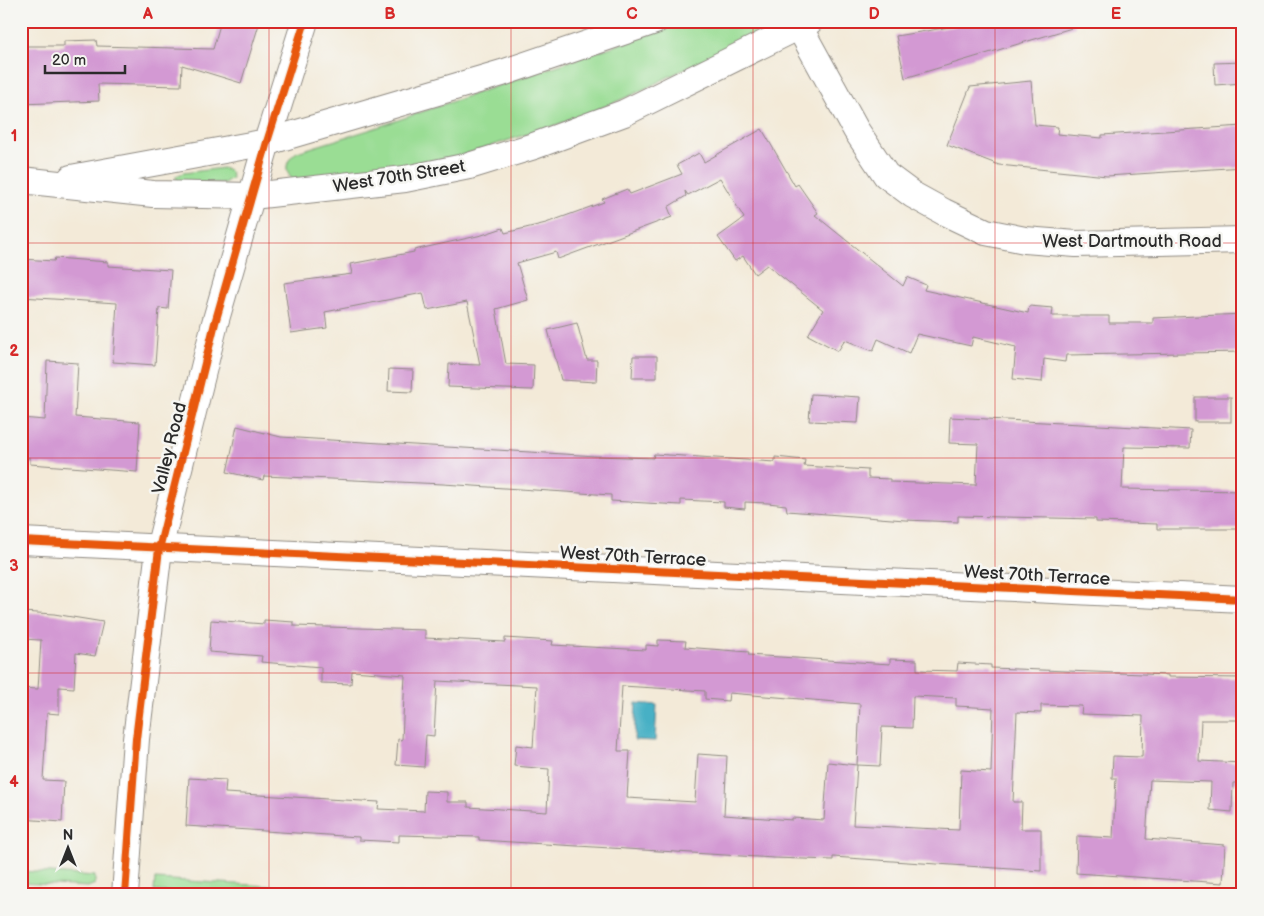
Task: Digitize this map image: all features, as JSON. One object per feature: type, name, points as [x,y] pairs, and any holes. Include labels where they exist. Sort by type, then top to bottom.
[{"type":"street","name":"Valley Road","points":[[125,895],[136,739],[159,549],[215,323],[267,142],[305,21]]},
{"type":"street","name":"West 70th Street","points":[[48,182],[267,142],[502,73],[654,21]]},
{"type":"street","name":"West 70th Street","points":[[21,180],[153,194],[252,196],[405,179],[488,161],[624,113],[802,23]]},
{"type":"street","name":"West Dartmouth Road","points":[[802,23],[856,130],[886,175],[913,195],[986,232],[1025,240],[1076,244],[1243,240]]},
{"type":"street","name":"West 70th Terrace","points":[[21,541],[1243,599]]},
{"type":"green space","points":[[687,21],[767,21],[767,25],[761,31],[632,95],[577,118],[460,156],[406,167],[293,180],[288,173],[288,162],[297,152],[372,129]]},
{"type":"green space","points":[[223,168],[231,172],[232,178],[224,183],[177,182],[176,176],[183,173]]},
{"type":"green space","points":[[21,871],[95,876],[95,884],[88,887],[21,883]]},
{"type":"green space","points":[[155,879],[286,887],[286,895],[220,895],[154,891]]},
{"type":"green space","points":[[301,888],[402,894],[305,895]]},
{"type":"water","points":[[636,703],[657,705],[655,741],[634,740]]},
{"type":"building","points":[[221,21],[260,21],[241,83],[182,65],[181,86],[98,84],[99,101],[21,104],[21,46],[64,46],[64,41],[96,40],[97,46],[213,49]]},
{"type":"building","points":[[954,21],[1074,21],[1075,27],[905,78],[896,36],[956,26]]},
{"type":"building","points":[[1243,62],[1243,83],[1215,85],[1214,63]]},
{"type":"building","points":[[1031,81],[1035,125],[1058,127],[1057,134],[1102,138],[1102,135],[1243,126],[1243,167],[1107,176],[999,165],[947,145],[970,87]]},
{"type":"building","points":[[762,129],[795,186],[798,184],[818,213],[815,215],[903,286],[907,277],[926,285],[924,290],[1028,313],[1029,306],[1053,308],[1052,316],[1109,316],[1109,323],[1153,323],[1153,318],[1243,314],[1243,352],[1066,355],[1065,362],[1044,359],[1042,382],[1013,379],[1016,347],[973,337],[971,346],[917,334],[909,353],[878,339],[873,351],[845,340],[838,351],[808,335],[823,310],[767,265],[755,274],[743,256],[735,261],[718,237],[744,218],[720,178],[688,195],[685,191],[686,196],[668,207],[672,217],[558,259],[556,252],[517,263],[528,300],[496,309],[506,364],[534,365],[533,390],[448,387],[449,364],[480,365],[467,302],[427,310],[423,293],[325,312],[327,328],[291,333],[284,283],[352,274],[350,264],[414,252],[414,250],[482,235],[503,228],[505,233],[546,223],[604,202],[602,199],[627,189],[630,194],[682,174],[677,165],[699,153],[704,162]]},
{"type":"building","points":[[55,258],[108,262],[108,266],[171,270],[168,309],[159,308],[155,365],[113,362],[117,303],[21,297],[21,259],[54,261]]},
{"type":"building","points":[[577,323],[587,360],[597,360],[596,382],[561,380],[548,330]]},
{"type":"building","points":[[633,356],[657,356],[657,378],[632,378]]},
{"type":"building","points":[[47,361],[78,363],[75,417],[140,422],[137,472],[30,464],[30,458],[21,458],[21,418],[45,420]]},
{"type":"building","points":[[389,369],[413,370],[412,392],[388,391]]},
{"type":"building","points":[[811,394],[860,397],[858,423],[809,421]]},
{"type":"building","points":[[1195,397],[1231,397],[1231,422],[1195,422]]},
{"type":"building","points":[[950,417],[1191,430],[1190,448],[1124,447],[1122,489],[1243,491],[1243,529],[1157,529],[1157,524],[1096,522],[1096,519],[958,516],[958,522],[905,520],[787,511],[786,505],[768,503],[745,502],[745,509],[724,507],[724,502],[681,500],[681,505],[611,501],[611,495],[443,484],[264,476],[263,480],[227,472],[237,426],[281,437],[596,456],[653,458],[654,454],[775,462],[775,457],[805,460],[804,466],[868,470],[868,478],[890,479],[890,482],[976,485],[978,444],[949,443]]},
{"type":"building","points":[[21,612],[54,614],[103,622],[95,656],[76,653],[74,688],[59,687],[59,714],[47,713],[43,780],[64,781],[62,822],[21,819],[23,713],[21,713],[21,688],[38,689],[41,640],[21,639]]},
{"type":"building","points":[[211,620],[264,624],[264,620],[294,622],[294,626],[425,630],[425,638],[505,642],[505,638],[553,641],[552,645],[646,650],[646,645],[658,646],[658,640],[686,641],[685,647],[749,652],[748,655],[890,664],[890,659],[917,660],[917,670],[957,671],[958,663],[991,665],[991,668],[1168,675],[1168,677],[1243,678],[1243,720],[1201,720],[1199,761],[1243,763],[1243,783],[1233,783],[1232,812],[1210,810],[1211,782],[1150,780],[1146,839],[1225,845],[1223,883],[1076,873],[1077,836],[1113,838],[1116,778],[1112,778],[1113,756],[1142,757],[1143,716],[1081,714],[1082,706],[1041,705],[1041,713],[1017,712],[1013,802],[1022,802],[1021,829],[1041,829],[1041,871],[833,857],[833,860],[774,858],[479,840],[479,837],[399,835],[399,842],[359,840],[359,837],[186,826],[189,778],[226,780],[225,793],[379,802],[378,809],[424,811],[425,791],[447,792],[447,802],[468,802],[468,807],[547,812],[549,769],[514,766],[516,745],[533,747],[537,686],[437,681],[434,736],[426,735],[424,767],[396,765],[398,739],[402,740],[405,675],[352,671],[351,684],[321,683],[321,667],[261,662],[262,656],[209,652]],"holes":[[[622,686],[705,691],[705,699],[728,701],[729,693],[860,704],[857,765],[828,762],[824,820],[792,818],[792,820],[724,815],[727,756],[698,754],[695,802],[627,798],[630,751],[618,751]],[[913,696],[956,698],[956,706],[993,708],[991,772],[961,770],[959,830],[853,825],[857,765],[880,766],[882,727],[912,728]]]},
{"type":"cycle path","points":[[125,895],[136,739],[159,549],[215,323],[267,142],[305,21]]},
{"type":"cycle path","points":[[21,541],[1243,599]]}]
